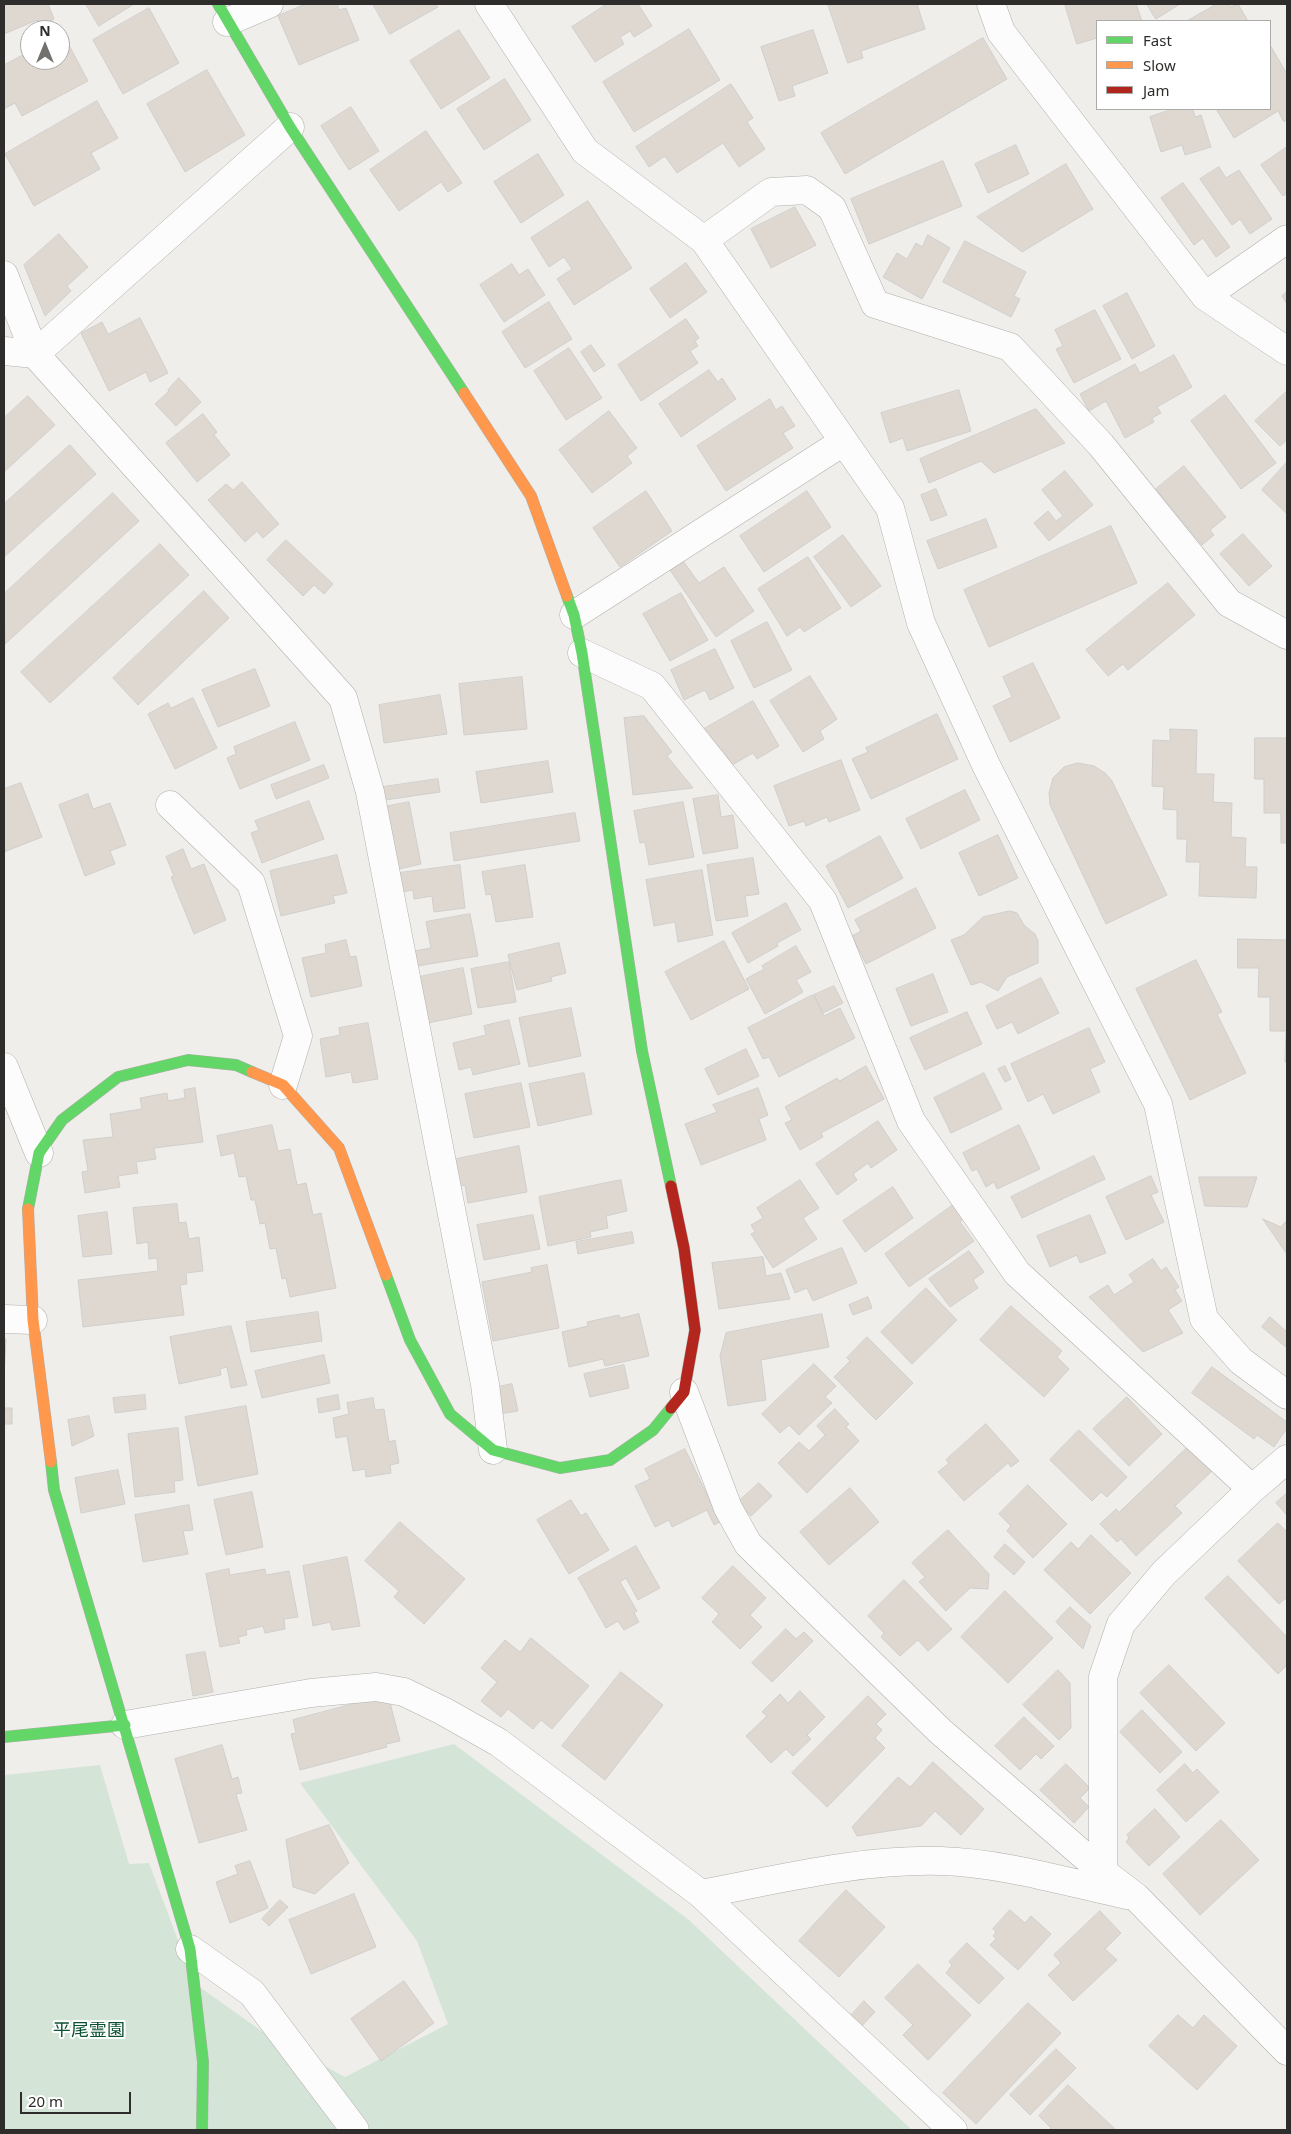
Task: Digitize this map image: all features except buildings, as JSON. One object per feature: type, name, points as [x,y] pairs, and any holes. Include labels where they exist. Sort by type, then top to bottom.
[{"type":"street","points":[[202,2130],[203,2062],[190,1949],[125,1724],[54,1490],[33,1320],[28,1207],[39,1153],[62,1120],[118,1077],[188,1060],[236,1065],[283,1085],[339,1148],[410,1340],[450,1414],[493,1450],[560,1468],[610,1460],[653,1430],[684,1392],[695,1330],[684,1248],[642,1050],[582,652],[574,615],[531,496],[290,127],[222,13],[269,4]]},
{"type":"street","points":[[489,4],[586,151],[704,240],[890,508],[921,623],[986,765],[1158,1104],[1204,1318],[1241,1361],[1287,1395]]},
{"type":"street","points":[[991,4],[1001,32],[1205,296],[1287,351]]},
{"type":"street","points":[[4,351],[35,354],[290,127]]},
{"type":"street","points":[[704,240],[772,192],[807,190],[832,208],[875,304],[1010,347],[1101,445],[1229,603],[1287,635]]},
{"type":"street","points":[[1205,296],[1287,239]]},
{"type":"street","points":[[4,275],[35,354],[344,698],[374,812],[486,1384],[493,1450]]},
{"type":"street","points":[[574,615],[844,442]]},
{"type":"street","points":[[582,652],[652,686],[823,901],[911,1121],[1016,1273],[1252,1489]]},
{"type":"street","points":[[170,805],[251,883],[298,1036],[283,1085]]},
{"type":"street","points":[[4,1067],[39,1153]]},
{"type":"street","points":[[4,1319],[33,1320]]},
{"type":"street","points":[[684,1392],[728,1508],[748,1544],[940,1731],[1102,1872],[1136,1897],[1287,2051]]},
{"type":"street","points":[[1102,1872],[1103,1677],[1121,1624],[1164,1573],[1252,1489],[1287,1459]]},
{"type":"street","points":[[4,1737],[125,1724],[311,1693],[376,1687],[404,1692],[443,1711],[498,1742],[701,1894],[953,2130]]},
{"type":"street","points":[[701,1894],[854,1865],[941,1861],[1005,1868],[1136,1897]]},
{"type":"street","points":[[190,1949],[252,1992],[355,2130]]},
{"type":"green space","name":"平尾霊園","points":[[454,1744],[689,1920],[912,2130],[4,2130],[4,1775],[100,1765],[129,1864],[149,1863],[194,1983],[263,2032],[345,2077],[448,2024],[417,1941],[300,1783]]},
{"type":"traffic: fast","points":[[218,4],[290,127],[464,393]]},
{"type":"traffic: fast","points":[[567,596],[574,615],[582,653],[642,1051],[671,1186]]},
{"type":"traffic: fast","points":[[28,1209],[39,1153],[62,1120],[118,1077],[188,1060],[236,1065],[252,1072]]},
{"type":"traffic: fast","points":[[386,1275],[410,1340],[450,1414],[493,1450],[560,1468],[610,1460],[653,1430],[671,1408]]},
{"type":"traffic: fast","points":[[51,1462],[54,1490],[190,1949],[203,2062],[202,2130]]},
{"type":"traffic: fast","points":[[4,1737],[125,1725]]},
{"type":"traffic: slow","points":[[464,393],[531,496],[567,596]]},
{"type":"traffic: slow","points":[[252,1072],[283,1085],[339,1148],[386,1275]]},
{"type":"traffic: slow","points":[[28,1209],[33,1320],[51,1462]]},
{"type":"traffic: jam","points":[[671,1186],[684,1248],[695,1330],[684,1392],[671,1408]]}]
